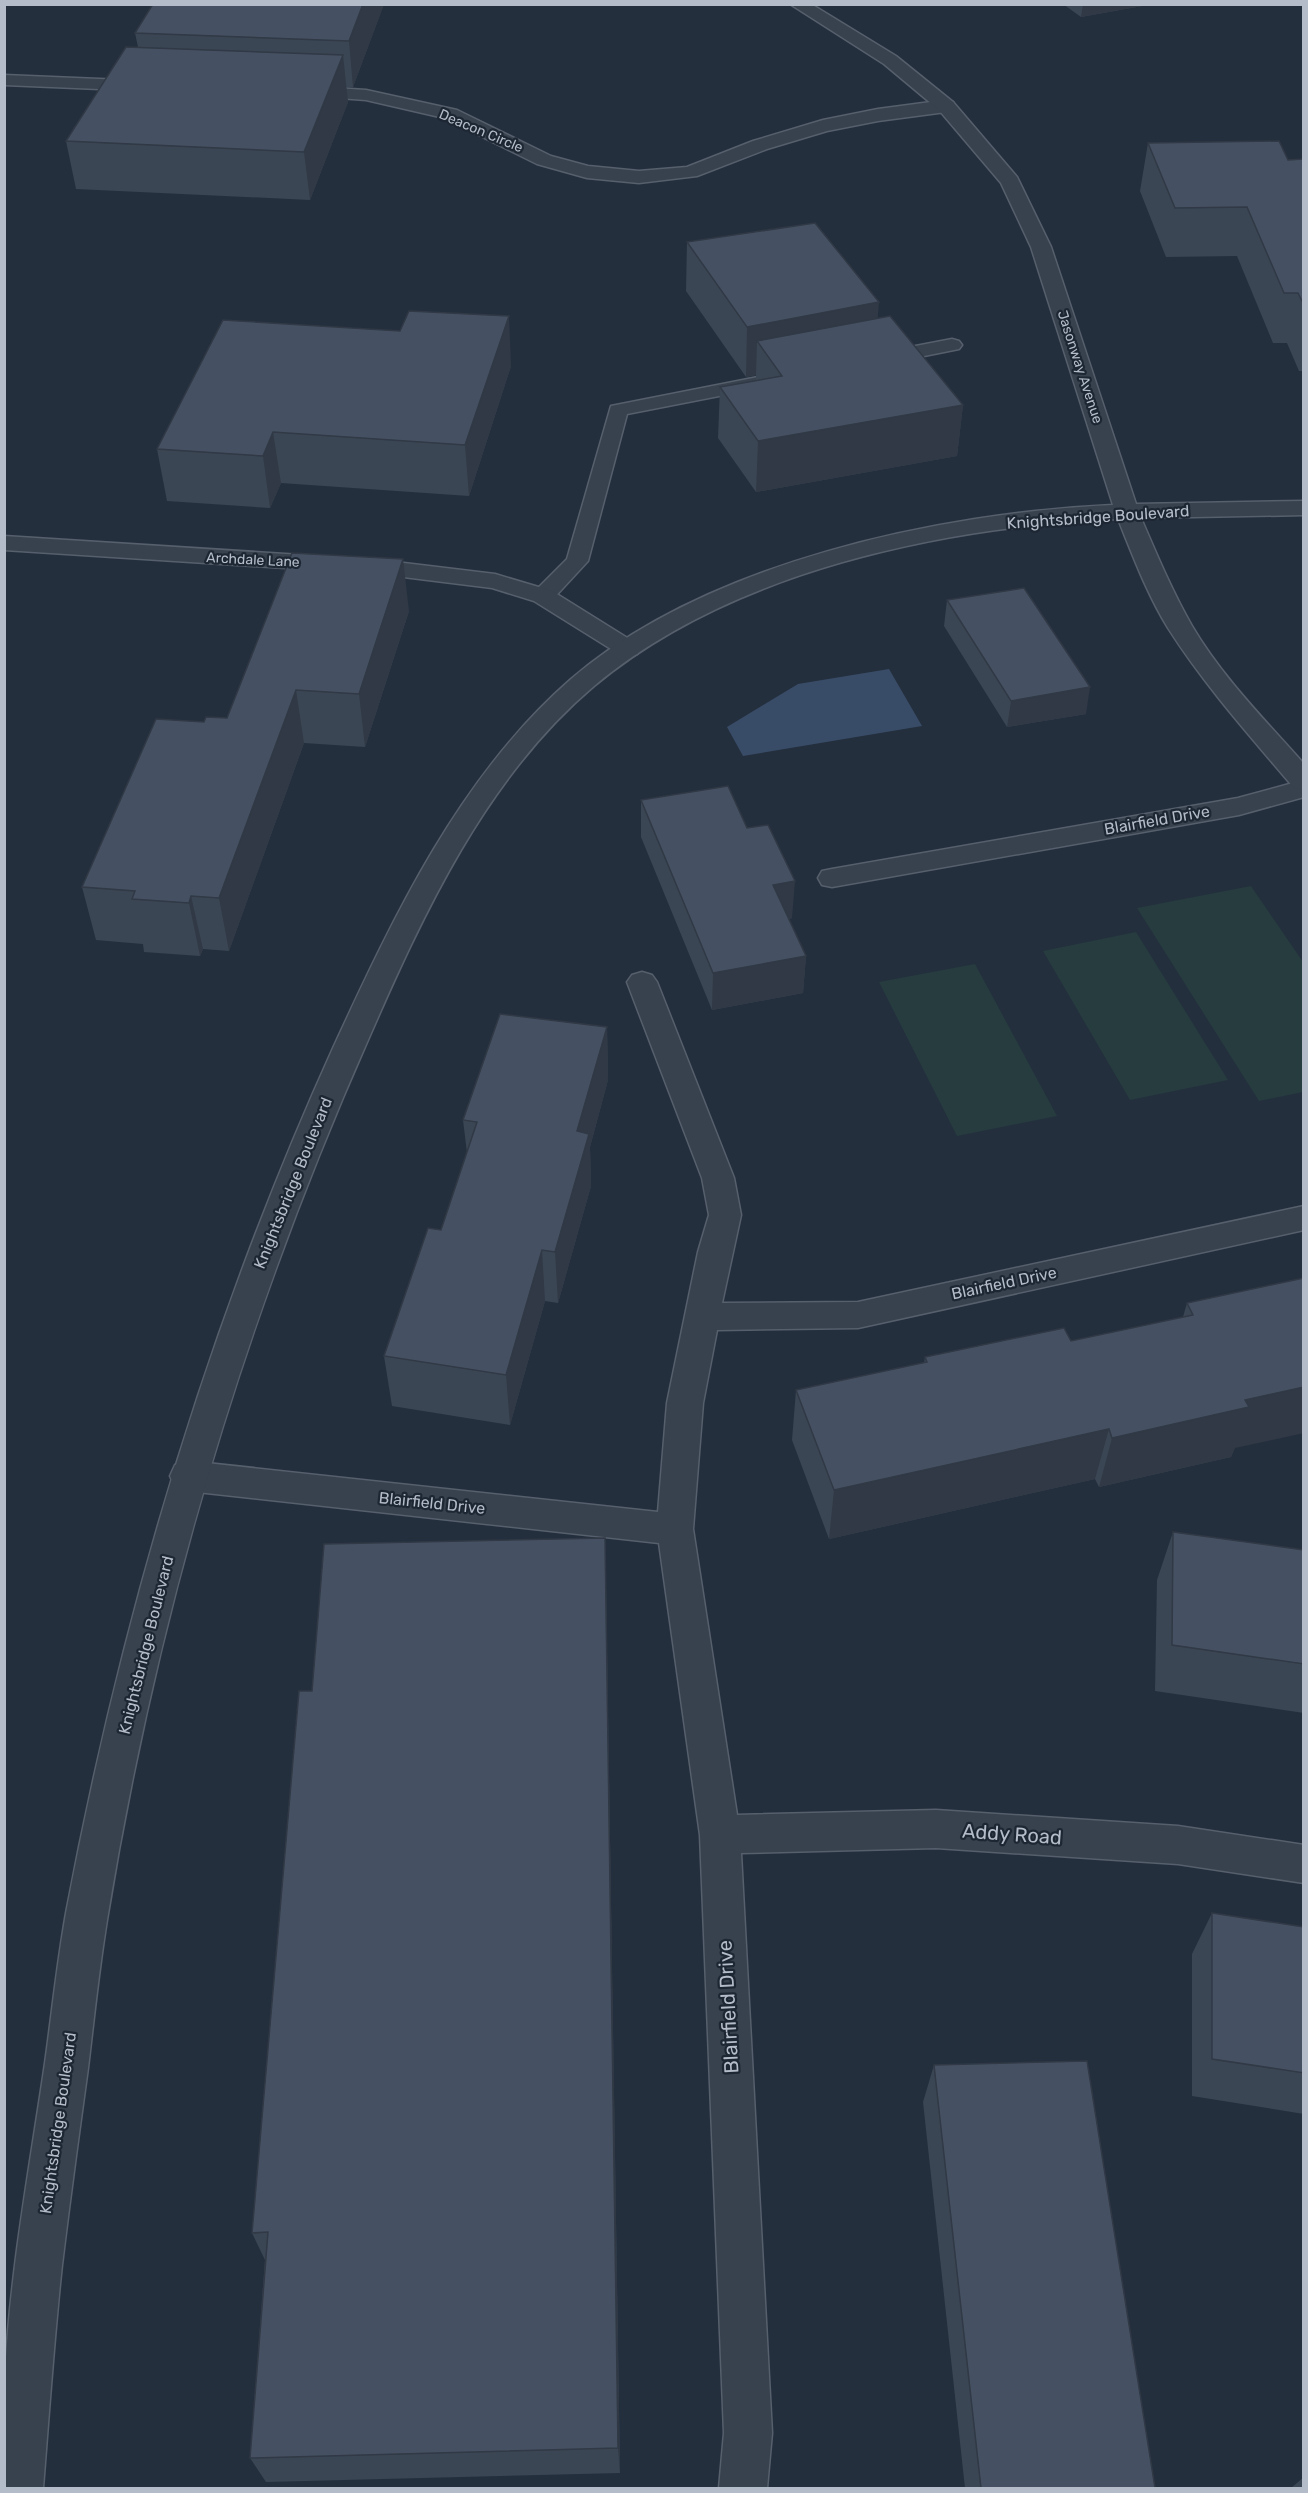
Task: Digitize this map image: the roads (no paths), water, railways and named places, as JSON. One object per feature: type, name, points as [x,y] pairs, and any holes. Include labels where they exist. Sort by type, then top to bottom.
[{"type":"street","name":"Jasonway Avenue","points":[[798,4],[890,60],[946,106],[1010,181],[1041,247],[1127,512],[1154,576],[1180,627],[1217,681],[1304,782]]},
{"type":"street","points":[[4,80],[165,87]]},
{"type":"street","name":"Deacon Circle","points":[[290,90],[366,95],[450,114],[544,160],[586,171],[639,177],[690,172],[760,145],[823,126],[878,115],[946,106]]},
{"type":"street","name":"Knightsbridge Boulevard","points":[[18,2488],[42,2240],[87,1917],[137,1668],[188,1476],[233,1335],[282,1205],[348,1048],[411,916],[470,814],[504,767],[538,726],[579,687],[628,649],[689,615],[750,587],[872,548],[943,531],[1030,518],[1127,512],[1304,508]]},
{"type":"street","name":"Archdale Lane","points":[[4,543],[434,572],[495,581],[543,596],[628,649]]},
{"type":"street","name":"Blairfield Drive","points":[[832,879],[1239,806],[1304,788]]},
{"type":"street","name":"Blairfield Drive","points":[[642,982],[718,1178],[725,1215],[715,1252],[685,1402],[675,1529],[720,1835],[748,2433],[743,2488]]},
{"type":"street","name":"Blairfield Drive","points":[[702,1317],[858,1315],[1304,1218]]},
{"type":"street","name":"Blairfield Drive","points":[[188,1476],[675,1529]]},
{"type":"street","name":"Addy Road","points":[[720,1835],[936,1829],[1178,1845],[1304,1864]]},
{"type":"lane","points":[[860,363],[952,345]]},
{"type":"lane","points":[[543,596],[577,561],[618,410],[779,379]]},
{"type":"water","points":[[889,669],[922,726],[743,756],[727,727],[798,684]]}]
